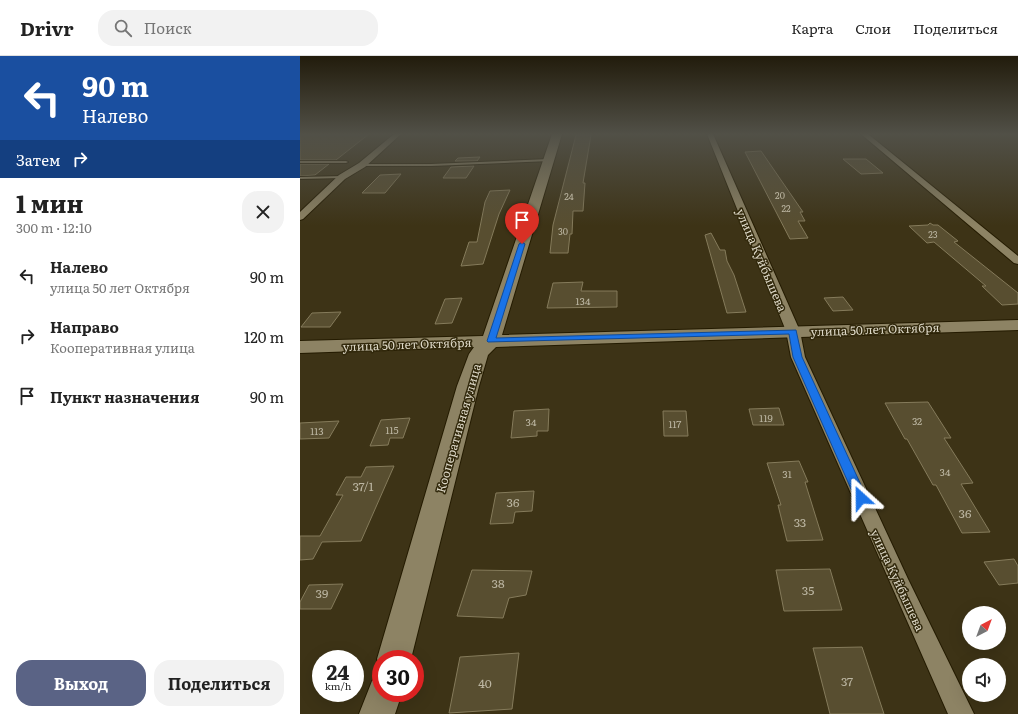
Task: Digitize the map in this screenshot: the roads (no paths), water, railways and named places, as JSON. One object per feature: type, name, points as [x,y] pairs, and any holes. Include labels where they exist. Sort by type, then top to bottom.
[{"type":"street","points":[[300,217],[342,177],[362,165]]},
{"type":"street","name":"Кооперативная улица","points":[[396,650],[468,386],[479,354],[491,341],[547,165]]},
{"type":"street","name":"улица Куйбышева","points":[[723,165],[793,331],[798,357],[899,582],[961,714]]},
{"type":"street","points":[[901,165],[1018,261]]},
{"type":"street","name":"улица 50 лет Октября","points":[[300,347],[1018,325]]},
{"type":"street","points":[[377,714],[381,702]]},
{"type":"lane","points":[[362,165],[439,165]]},
{"type":"lane","points":[[300,178],[342,177]]},
{"type":"lane","points":[[300,209],[309,208]]}]
